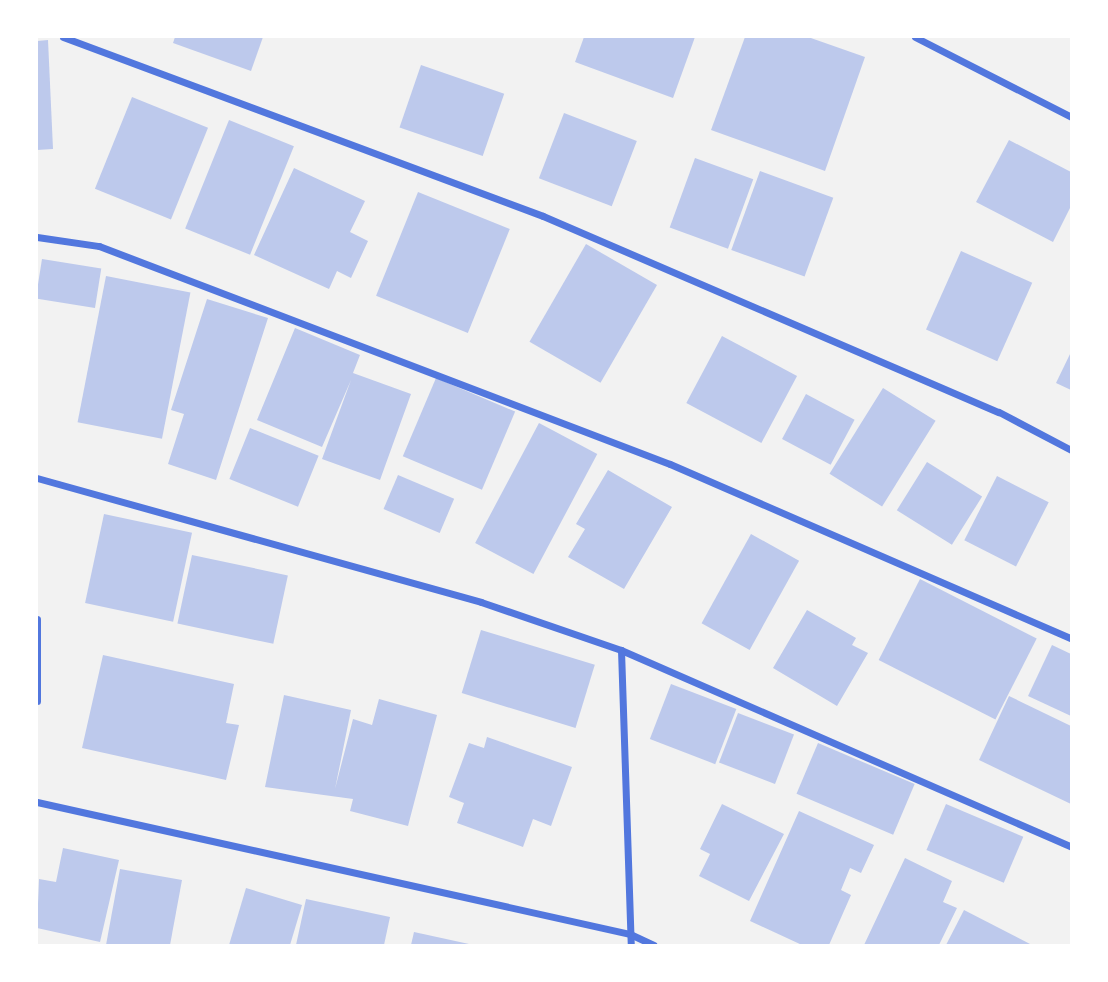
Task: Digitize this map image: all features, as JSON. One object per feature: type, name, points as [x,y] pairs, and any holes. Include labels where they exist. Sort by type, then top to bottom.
[{"type":"street","points":[[63,37],[543,216],[986,407],[1071,450]]},
{"type":"street","points":[[915,37],[1071,117]]},
{"type":"street","points":[[37,237],[99,246],[670,464],[1071,638]]},
{"type":"street","points":[[37,478],[481,602],[621,650],[1071,847]]},
{"type":"street","points":[[37,619],[42,682],[37,701]]},
{"type":"street","points":[[621,650],[631,945]]},
{"type":"street","points":[[37,802],[630,934],[654,945]]},
{"type":"building","points":[[175,37],[263,37],[251,71],[173,43]]},
{"type":"building","points":[[584,37],[695,37],[673,98],[575,62]]},
{"type":"building","points":[[745,37],[808,37],[865,57],[825,171],[711,130]]},
{"type":"building","points":[[48,40],[53,149],[37,150],[37,41]]},
{"type":"building","points":[[421,65],[504,94],[483,156],[400,127]]},
{"type":"building","points":[[132,97],[208,128],[171,220],[95,189]]},
{"type":"building","points":[[564,113],[637,141],[612,206],[539,178]]},
{"type":"building","points":[[229,120],[294,146],[250,255],[185,228]]},
{"type":"building","points":[[1009,140],[1071,172],[1071,206],[1053,242],[976,202]]},
{"type":"building","points":[[695,158],[753,179],[728,249],[670,228]]},
{"type":"building","points":[[294,168],[365,201],[350,232],[368,241],[351,278],[337,271],[329,289],[254,255]]},
{"type":"building","points":[[760,171],[833,198],[805,277],[731,250]]},
{"type":"building","points":[[418,192],[510,229],[468,333],[376,296]]},
{"type":"building","points":[[586,244],[657,285],[601,383],[530,342]]},
{"type":"building","points":[[961,251],[1032,283],[997,361],[926,330]]},
{"type":"building","points":[[42,259],[101,268],[95,308],[37,299]]},
{"type":"building","points":[[106,276],[190,292],[162,439],[78,422]]},
{"type":"building","points":[[207,299],[268,318],[216,480],[168,464],[184,414],[171,410]]},
{"type":"building","points":[[295,328],[360,355],[353,373],[411,394],[380,480],[322,459],[351,380],[322,447],[257,420]]},
{"type":"building","points":[[722,336],[797,376],[761,443],[686,403]]},
{"type":"building","points":[[1071,352],[1071,390],[1056,383]]},
{"type":"building","points":[[436,378],[515,412],[482,490],[403,456]]},
{"type":"building","points":[[883,388],[936,421],[882,507],[829,474]]},
{"type":"building","points":[[806,394],[855,420],[831,465],[782,439]]},
{"type":"building","points":[[539,423],[597,454],[533,574],[475,543]]},
{"type":"building","points":[[250,428],[319,456],[298,507],[229,479]]},
{"type":"building","points":[[927,462],[982,496],[952,545],[897,510]]},
{"type":"building","points":[[608,470],[672,507],[624,589],[568,557],[585,529],[576,524]]},
{"type":"building","points":[[398,475],[454,499],[440,533],[384,509]]},
{"type":"building","points":[[997,476],[1049,502],[1016,566],[964,540]]},
{"type":"building","points":[[104,514],[192,533],[173,622],[85,603]]},
{"type":"building","points":[[751,534],[799,561],[750,650],[702,623]]},
{"type":"building","points":[[192,555],[288,575],[273,644],[177,623]]},
{"type":"building","points":[[920,579],[1037,638],[995,720],[879,660]]},
{"type":"building","points":[[807,610],[856,638],[852,645],[868,653],[837,706],[773,668]]},
{"type":"building","points":[[481,630],[595,665],[576,728],[462,693]]},
{"type":"building","points":[[1052,645],[1071,654],[1071,716],[1028,696]]},
{"type":"building","points":[[103,655],[234,684],[226,723],[239,725],[226,780],[82,748]]},
{"type":"building","points":[[671,684],[736,709],[715,764],[650,739]]},
{"type":"building","points":[[284,695],[351,710],[335,789],[353,719],[372,725],[379,699],[437,715],[408,826],[350,811],[353,799],[265,787]]},
{"type":"building","points":[[1009,696],[1071,726],[1071,804],[979,760]]},
{"type":"building","points":[[738,713],[794,735],[775,784],[719,762]]},
{"type":"building","points":[[487,737],[572,767],[551,826],[533,819],[523,847],[457,823],[464,803],[449,797],[469,743],[484,748]]},
{"type":"building","points":[[818,743],[915,784],[893,835],[797,794]]},
{"type":"building","points":[[722,804],[784,834],[749,901],[699,876],[710,854],[700,849]]},
{"type":"building","points":[[946,804],[1023,837],[1004,883],[926,850]]},
{"type":"building","points":[[799,811],[874,845],[861,873],[850,868],[841,890],[851,895],[829,945],[802,945],[750,921]]},
{"type":"building","points":[[63,848],[119,860],[100,942],[37,928],[39,879],[56,882]]},
{"type":"building","points":[[905,858],[952,881],[943,902],[957,908],[939,945],[864,945]]},
{"type":"building","points":[[120,869],[182,880],[170,945],[106,945]]},
{"type":"building","points":[[246,888],[302,905],[290,945],[229,945]]},
{"type":"building","points":[[306,899],[390,917],[384,945],[296,945]]},
{"type":"building","points":[[964,910],[1032,945],[946,945]]},
{"type":"building","points":[[414,932],[469,944],[469,945],[411,945]]}]
